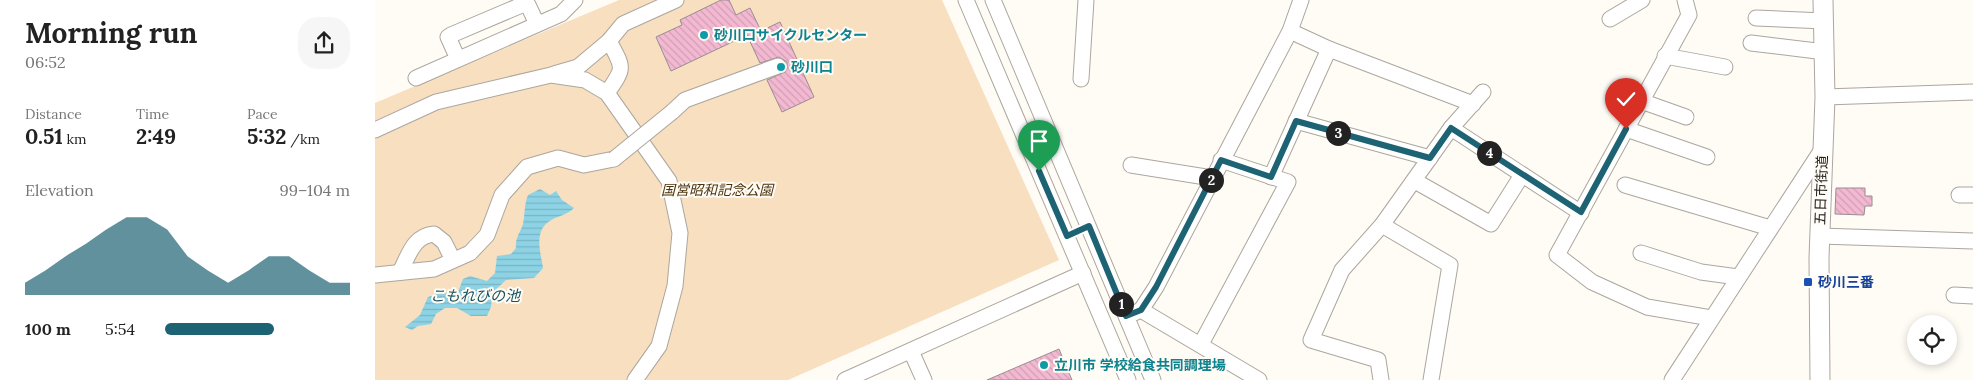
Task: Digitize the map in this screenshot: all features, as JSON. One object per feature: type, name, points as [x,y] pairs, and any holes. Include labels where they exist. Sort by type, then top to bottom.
[{"type":"main road","name":"五日市街道","points":[[1820,380],[1820,236],[1825,97],[1823,0]]},
{"type":"street","points":[[416,78],[561,14],[575,0]]},
{"type":"street","points":[[375,130],[436,102],[578,67],[609,41],[623,24],[676,0]]},
{"type":"street","points":[[966,0],[1128,380]]},
{"type":"street","points":[[993,0],[1153,380]]},
{"type":"street","points":[[1081,79],[1086,0]]},
{"type":"street","points":[[1126,316],[1141,310],[1156,287],[1289,32],[1301,0]]},
{"type":"street","points":[[1610,19],[1642,0]]},
{"type":"street","points":[[1685,0],[1689,15],[1557,256],[1592,282],[1647,307],[1711,318]]},
{"type":"street","points":[[458,59],[448,37],[451,35],[524,4],[528,5],[537,24]]},
{"type":"street","points":[[1756,18],[1824,21]]},
{"type":"street","points":[[1289,32],[1473,104]]},
{"type":"street","points":[[607,93],[621,73],[620,62],[609,41]]},
{"type":"street","points":[[1751,43],[1825,52]]},
{"type":"street","points":[[1271,177],[1329,49]]},
{"type":"street","points":[[1665,56],[1725,67]]},
{"type":"street","points":[[375,275],[434,268],[471,253],[487,235],[502,195],[527,167],[558,158],[584,165],[614,158],[685,100],[778,66]]},
{"type":"street","points":[[551,75],[585,80],[607,93],[669,181],[680,233],[675,286],[659,346],[635,380]]},
{"type":"street","points":[[1381,380],[1378,360],[1311,340],[1342,270],[1382,225],[1451,128],[1483,92]]},
{"type":"street","points":[[1825,97],[1973,92]]},
{"type":"street","points":[[1641,101],[1687,117]]},
{"type":"street","points":[[1296,121],[1430,158]]},
{"type":"street","points":[[1451,128],[1581,212]]},
{"type":"street","points":[[1626,129],[1707,157]]},
{"type":"street","points":[[1672,380],[1823,148]]},
{"type":"street","points":[[1201,344],[1288,182],[1221,160]]},
{"type":"street","points":[[1131,165],[1212,178]]},
{"type":"street","points":[[1415,181],[1491,224],[1522,175]]},
{"type":"street","points":[[1625,185],[1770,228]]},
{"type":"street","points":[[1382,225],[1450,265],[1431,380]]},
{"type":"street","points":[[1067,236],[1089,226]]},
{"type":"street","points":[[400,272],[417,240],[424,235],[435,234],[444,242],[453,260]]},
{"type":"street","points":[[1820,236],[1973,241]]},
{"type":"street","points":[[1641,253],[1701,272],[1738,278]]},
{"type":"street","points":[[845,380],[1083,273]]},
{"type":"street","points":[[1954,294],[1973,296]]},
{"type":"street","points":[[1141,310],[1259,380]]},
{"type":"street","points":[[911,351],[924,380]]},
{"type":"green space","name":"国営昭和記念公園","points":[[619,0],[942,0],[1059,260],[788,380],[375,380],[375,103]]},
{"type":"water","name":"こもれびの池","points":[[540,189],[550,195],[556,191],[562,200],[574,208],[568,213],[550,221],[543,228],[539,244],[543,268],[534,278],[506,280],[492,293],[491,307],[487,316],[471,316],[457,308],[445,308],[436,314],[431,324],[418,326],[412,330],[405,327],[420,315],[428,297],[443,292],[452,294],[458,292],[463,279],[470,276],[487,281],[495,273],[497,256],[511,254],[516,248],[517,238],[523,224],[528,195]]},
{"type":"building","points":[[721,0],[729,0],[736,15],[750,8],[761,31],[780,22],[814,97],[782,112],[767,80],[785,72],[787,62],[779,57],[760,63],[747,35],[671,71],[656,37],[682,25],[680,20]]},
{"type":"building","points":[[1836,188],[1865,188],[1865,196],[1872,196],[1872,206],[1865,206],[1864,215],[1835,214]]},
{"type":"building","name":"立川市 学校給食共同調理場","points":[[1059,349],[1072,380],[987,380]]},
{"type":"place","name":"砂川口サイクルセンター","points":[[704,35]]},
{"type":"place","name":"砂川口","points":[[781,67]]},
{"type":"place","name":"砂川三番","points":[[1808,282]]},
{"type":"place","name":"立川市 学校給食共同調理場","points":[[1044,365]]},
{"type":"route","points":[[1039,171],[1067,236],[1089,226],[1126,316],[1141,310],[1156,287],[1221,160],[1271,177],[1296,121],[1430,158],[1451,128],[1581,212],[1626,129]]}]
